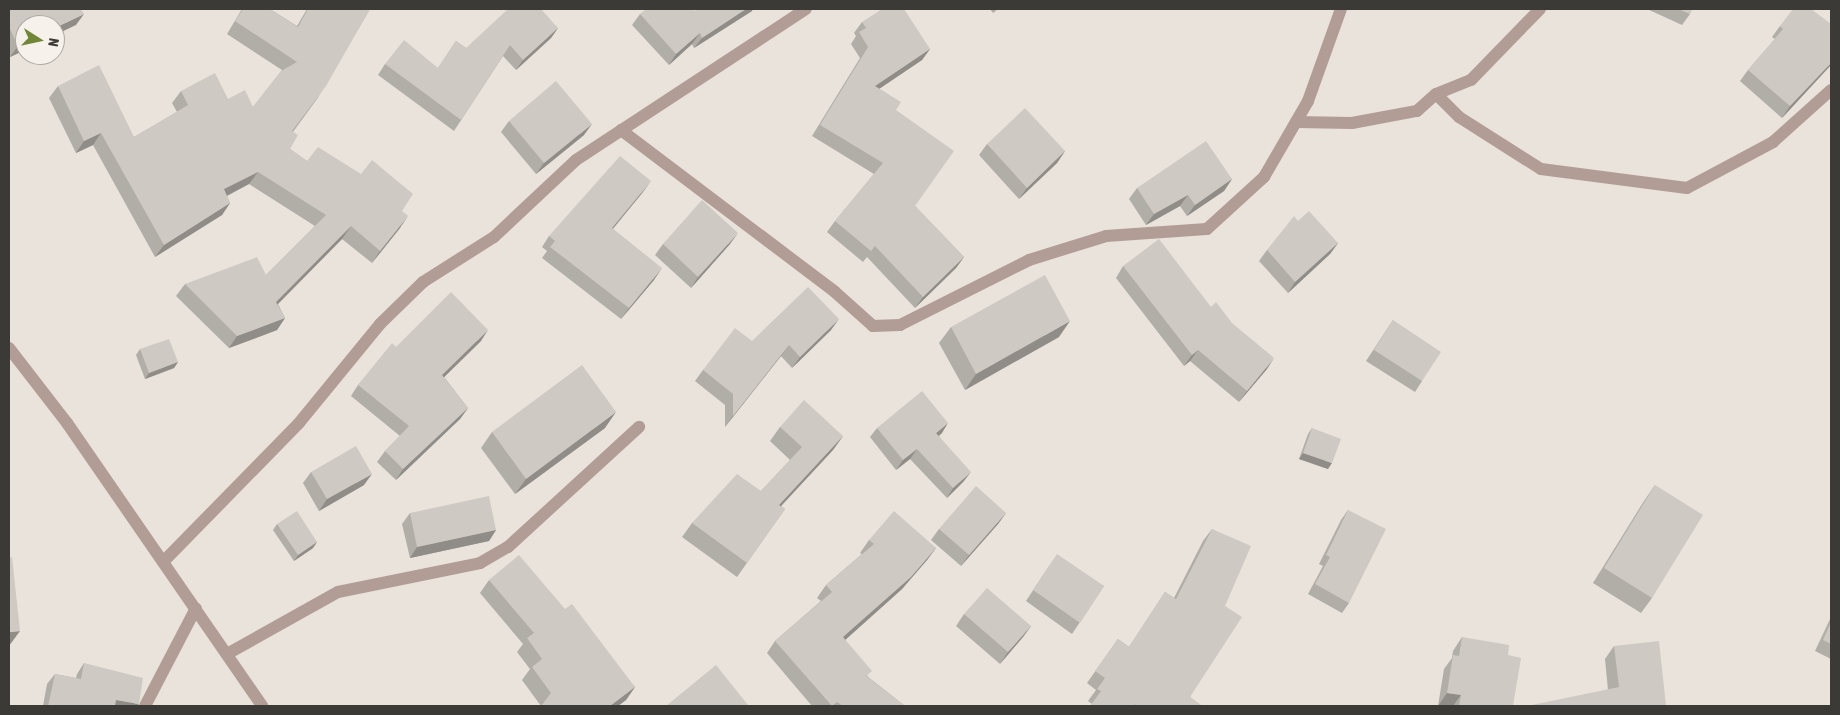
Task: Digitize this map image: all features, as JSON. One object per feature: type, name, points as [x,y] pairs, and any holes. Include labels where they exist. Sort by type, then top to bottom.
[{"type":"street","points":[[163,562],[299,423],[380,324],[423,282],[494,237],[576,160],[806,9]]},
{"type":"street","points":[[621,130],[835,292],[873,326],[900,325],[1029,260],[1106,236],[1207,229],[1264,178],[1296,122],[1341,9]]},
{"type":"street","points":[[1296,122],[1352,123],[1417,111],[1436,94],[1471,80],[1540,9]]},
{"type":"street","points":[[1436,94],[1459,118],[1541,170],[1687,188],[1773,142],[1831,90]]},
{"type":"street","points":[[9,348],[196,608],[262,706]]},
{"type":"street","points":[[226,654],[338,592],[480,563],[508,547],[639,427]]},
{"type":"street","points":[[145,706],[196,608]]},
{"type":"building","points":[[9,9],[81,9],[84,14],[65,23],[65,15],[15,15],[15,40],[9,27]]},
{"type":"building","points":[[243,9],[270,9],[298,27],[308,9],[370,9],[326,86],[292,131],[298,135],[290,149],[307,161],[318,147],[361,174],[372,160],[413,194],[402,211],[408,216],[380,251],[351,226],[276,302],[285,318],[237,336],[185,284],[257,257],[266,275],[326,215],[258,172],[224,189],[230,203],[164,245],[101,133],[84,141],[58,86],[99,65],[134,137],[188,105],[181,91],[215,73],[228,99],[245,90],[253,107],[281,71],[297,62],[235,21]]},
{"type":"building","points":[[508,9],[541,9],[558,28],[523,60],[510,45],[461,120],[385,64],[404,40],[438,68],[456,41],[466,48]]},
{"type":"building","points":[[646,9],[692,9],[694,11],[698,9],[746,9],[702,38],[700,33],[676,54],[640,14]]},
{"type":"building","points":[[882,9],[904,9],[930,49],[875,86],[901,102],[896,110],[954,151],[915,206],[964,257],[923,297],[875,246],[871,251],[835,221],[883,163],[820,125],[868,47],[859,32],[866,28],[862,22]]},
{"type":"building","points":[[1678,9],[1692,9],[1690,14]]},
{"type":"building","points":[[1793,9],[1811,9],[1831,24],[1831,63],[1790,106],[1748,70],[1783,29],[1780,26]]},
{"type":"building","points":[[556,81],[592,124],[544,163],[509,121]]},
{"type":"building","points":[[1025,108],[1065,151],[1027,188],[987,144]]},
{"type":"building","points":[[1206,141],[1232,179],[1195,205],[1188,195],[1154,214],[1137,188]]},
{"type":"building","points":[[620,156],[651,181],[612,228],[662,268],[629,308],[550,247],[555,241],[549,236]]},
{"type":"building","points":[[702,200],[738,233],[698,277],[663,244]]},
{"type":"building","points":[[1309,211],[1338,243],[1295,282],[1267,250],[1294,216],[1298,221]]},
{"type":"building","points":[[1159,239],[1211,307],[1216,302],[1232,323],[1274,358],[1247,391],[1198,350],[1192,355],[1123,266]]},
{"type":"building","points":[[1045,275],[1070,321],[976,374],[951,327]]},
{"type":"building","points":[[808,287],[839,319],[800,357],[789,345],[733,416],[733,394],[703,370],[735,328],[752,341]]},
{"type":"building","points":[[451,292],[488,330],[442,375],[468,408],[403,469],[385,451],[409,426],[358,385],[392,343],[396,347]]},
{"type":"building","points":[[1393,320],[1441,352],[1422,381],[1374,350]]},
{"type":"building","points":[[169,339],[178,362],[149,373],[140,349]]},
{"type":"building","points":[[582,365],[616,412],[526,479],[492,432]]},
{"type":"building","points":[[922,391],[948,423],[936,433],[971,472],[953,488],[917,449],[903,460],[877,428]]},
{"type":"building","points":[[804,400],[843,436],[779,505],[785,509],[747,563],[692,523],[737,474],[761,491],[802,447],[780,427]]},
{"type":"building","points":[[1312,428],[1341,439],[1332,463],[1303,453]]},
{"type":"building","points":[[356,446],[372,474],[327,499],[311,472]]},
{"type":"building","points":[[1655,485],[1703,515],[1652,598],[1604,568]]},
{"type":"building","points":[[976,486],[1006,513],[969,555],[939,529]]},
{"type":"building","points":[[489,496],[496,530],[417,547],[410,513]]},
{"type":"building","points":[[1348,510],[1386,529],[1349,603],[1315,584],[1330,557],[1326,555]]},
{"type":"building","points":[[297,511],[317,542],[298,555],[277,524]]},
{"type":"building","points":[[894,511],[936,548],[911,577],[843,637],[872,671],[866,676],[905,706],[843,706],[837,702],[832,706],[775,641],[832,592],[826,585],[874,544],[869,540]]},
{"type":"building","points":[[1212,529],[1251,546],[1225,606],[1242,617],[1190,697],[1202,706],[1137,706],[1135,704],[1134,706],[1090,706],[1101,691],[1097,689],[1105,678],[1095,671],[1118,639],[1129,647],[1165,592],[1176,599]]},
{"type":"building","points":[[1057,554],[1104,586],[1080,623],[1033,590]]},
{"type":"building","points":[[519,555],[565,609],[572,604],[635,687],[610,706],[541,706],[551,693],[532,667],[542,659],[527,638],[534,633],[489,580]]},
{"type":"building","points":[[12,557],[20,631],[9,632],[9,558]]},
{"type":"building","points":[[987,588],[1031,626],[1008,652],[964,614]]},
{"type":"building","points":[[1831,622],[1831,644],[1823,640]]},
{"type":"building","points":[[1462,637],[1509,645],[1508,655],[1521,658],[1513,706],[1459,706],[1461,695],[1447,693],[1453,655],[1459,656]]},
{"type":"building","points":[[1659,641],[1666,706],[1527,706],[1619,687],[1614,646]]},
{"type":"building","points":[[84,663],[143,678],[139,704],[116,700],[115,706],[48,706],[55,674],[81,679]]},
{"type":"building","points":[[716,665],[747,706],[666,706]]}]
